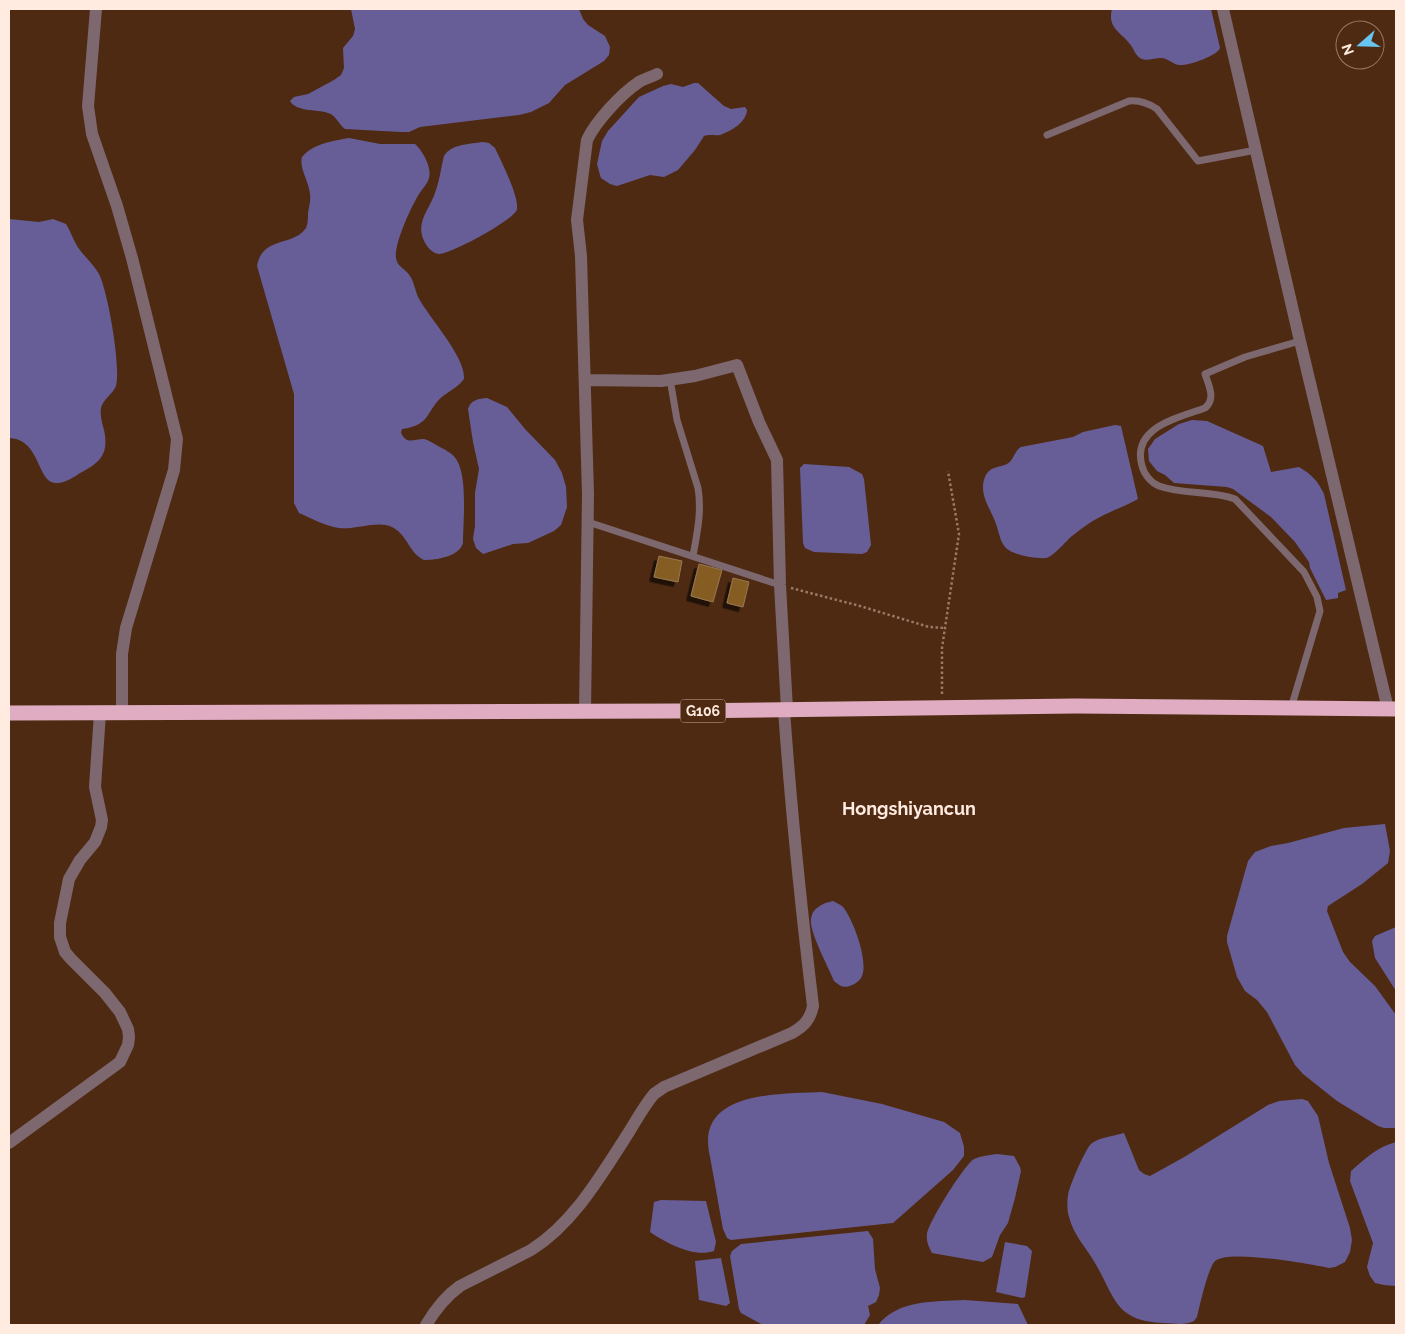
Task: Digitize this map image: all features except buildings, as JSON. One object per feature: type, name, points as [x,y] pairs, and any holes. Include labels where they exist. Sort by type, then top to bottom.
[{"type":"highway","name":"G106","points":[[9,713],[785,710],[1085,706],[1392,709]]},
{"type":"street","points":[[96,9],[88,106],[92,134],[117,206],[132,258],[177,439],[174,470],[126,628],[122,654],[122,712]]},
{"type":"street","points":[[1223,9],[1300,341],[1392,709]]},
{"type":"street","points":[[585,711],[588,522],[581,256],[577,220],[587,140],[600,118],[634,86],[657,74]]},
{"type":"street","points":[[426,1325],[451,1292],[541,1244],[564,1223],[592,1186],[654,1094],[664,1087],[803,1027],[810,1018],[813,1006],[790,803],[776,460],[737,365],[695,376],[670,379],[585,380]]},
{"type":"street","points":[[9,1143],[120,1062],[128,1044],[128,1030],[120,1012],[105,992],[70,959],[65,952],[60,936],[60,923],[69,879],[80,860],[95,842],[101,827],[102,820],[95,787],[100,713]]},
{"type":"lane","points":[[1047,135],[1129,101],[1136,101],[1151,105],[1157,109],[1198,161],[1256,150]]},
{"type":"lane","points":[[1291,708],[1320,610],[1317,597],[1304,572],[1235,499],[1226,496],[1181,492],[1158,486],[1147,477],[1140,459],[1143,441],[1153,430],[1205,408],[1210,404],[1212,397],[1205,374],[1245,357],[1300,341]]},
{"type":"lane","points":[[670,379],[677,420],[700,499],[699,522],[693,556]]},
{"type":"lane","points":[[588,522],[780,585]]},
{"type":"path","points":[[942,708],[942,648],[959,534],[948,471]]},
{"type":"path","points":[[780,585],[929,627],[945,628]]},
{"type":"shaded area","points":[[351,9],[579,9],[588,25],[605,36],[610,47],[609,55],[604,61],[565,85],[549,103],[531,112],[420,127],[409,132],[345,129],[331,114],[302,109],[293,105],[290,101],[294,97],[308,94],[341,75],[344,68],[343,48],[353,36],[355,29]]},
{"type":"shaded area","points":[[1112,9],[1211,9],[1220,48],[1208,57],[1183,65],[1163,58],[1142,59],[1138,57],[1130,44],[1113,25],[1111,21]]},
{"type":"shaded area","points":[[698,83],[724,106],[731,109],[745,107],[747,110],[746,115],[741,123],[720,135],[704,136],[678,170],[664,177],[650,175],[617,186],[601,178],[597,164],[602,141],[608,131],[639,97],[663,86],[671,84],[683,87]]},
{"type":"shaded area","points":[[349,138],[380,144],[415,144],[424,155],[429,169],[428,180],[404,226],[396,258],[398,264],[411,278],[423,306],[453,349],[463,370],[464,379],[437,402],[423,421],[412,427],[402,429],[401,433],[408,440],[424,439],[445,450],[456,459],[460,467],[464,500],[463,543],[457,552],[441,558],[424,560],[419,557],[401,534],[392,527],[380,524],[346,528],[334,527],[299,513],[294,503],[294,394],[257,266],[265,250],[294,238],[306,228],[310,196],[301,162],[302,157],[318,146]]},
{"type":"shaded area","points":[[483,142],[489,143],[495,148],[512,187],[517,209],[506,220],[482,235],[446,252],[439,254],[433,252],[428,247],[421,231],[424,217],[439,182],[444,156],[456,147]]},
{"type":"shaded area","points":[[9,219],[39,222],[53,219],[66,224],[78,248],[99,274],[110,312],[117,376],[115,389],[101,408],[105,438],[104,451],[99,460],[94,464],[61,483],[51,482],[27,446],[20,440],[9,438]]},
{"type":"shaded area","points":[[487,398],[507,407],[555,460],[562,473],[566,487],[567,507],[561,525],[554,531],[528,543],[513,544],[483,554],[476,548],[473,539],[475,493],[479,469],[468,409],[473,401]]},
{"type":"shaded area","points":[[1192,420],[1207,421],[1263,446],[1271,472],[1299,467],[1311,475],[1317,482],[1324,494],[1346,590],[1338,593],[1338,598],[1326,600],[1310,568],[1309,562],[1295,542],[1271,517],[1233,489],[1174,483],[1157,471],[1149,461],[1148,449],[1155,439],[1179,424]]},
{"type":"shaded area","points":[[1115,425],[1121,426],[1138,499],[1089,523],[1049,557],[1025,556],[1014,553],[1006,548],[1001,540],[984,495],[983,483],[987,473],[992,469],[1007,464],[1021,447],[1073,437],[1083,432]]},
{"type":"shaded area","points":[[804,464],[849,467],[862,474],[871,545],[867,552],[862,554],[814,552],[805,548],[803,543],[800,468]]},
{"type":"shaded area","points":[[1385,824],[1390,851],[1388,863],[1362,884],[1328,906],[1327,911],[1343,952],[1350,962],[1375,986],[1396,1015],[1396,1128],[1378,1126],[1337,1101],[1303,1074],[1295,1065],[1267,1012],[1257,1000],[1245,991],[1237,977],[1227,942],[1227,936],[1248,861],[1255,852],[1271,846],[1344,828]]},
{"type":"shaded area","points":[[833,901],[842,906],[847,913],[862,953],[863,971],[861,978],[847,987],[840,986],[834,981],[811,925],[813,912],[822,905]]},
{"type":"shaded area","points":[[1396,927],[1396,991],[1375,958],[1372,941],[1375,936]]},
{"type":"shaded area","points":[[822,1092],[882,1104],[944,1122],[960,1133],[964,1147],[964,1156],[953,1170],[893,1223],[731,1240],[727,1238],[723,1229],[708,1148],[711,1125],[720,1113],[734,1104],[752,1098],[789,1093]]},
{"type":"shaded area","points":[[1302,1099],[1308,1101],[1318,1116],[1329,1163],[1350,1228],[1352,1240],[1350,1252],[1345,1262],[1329,1268],[1270,1258],[1236,1256],[1223,1258],[1215,1261],[1212,1265],[1204,1287],[1197,1317],[1194,1321],[1179,1324],[1148,1321],[1126,1313],[1113,1297],[1095,1263],[1080,1241],[1068,1215],[1069,1191],[1089,1146],[1099,1139],[1124,1133],[1139,1170],[1150,1176],[1268,1105],[1279,1101]]},
{"type":"shaded area","points":[[1396,1142],[1396,1286],[1375,1283],[1370,1276],[1367,1267],[1373,1243],[1350,1181],[1351,1171],[1377,1150]]},
{"type":"shaded area","points":[[997,1154],[1014,1156],[1021,1171],[1008,1223],[1000,1235],[992,1257],[983,1262],[932,1253],[927,1235],[939,1207],[955,1182],[974,1159]]},
{"type":"shaded area","points":[[661,1200],[706,1201],[716,1242],[714,1251],[698,1253],[689,1251],[672,1245],[650,1232],[654,1202]]},
{"type":"shaded area","points":[[868,1231],[873,1239],[875,1269],[880,1288],[876,1302],[868,1306],[870,1315],[864,1325],[763,1325],[741,1313],[730,1256],[732,1251],[741,1244]]},
{"type":"shaded area","points":[[1005,1242],[1027,1246],[1032,1251],[1025,1297],[1022,1298],[996,1292]]},
{"type":"shaded area","points":[[721,1258],[730,1303],[726,1306],[699,1300],[695,1261]]},
{"type":"shaded area","points":[[965,1300],[1018,1304],[1028,1325],[878,1325],[896,1310],[907,1306],[929,1302]]},
{"type":"district","name":"Hongshiyancun","points":[[909,809]]}]
